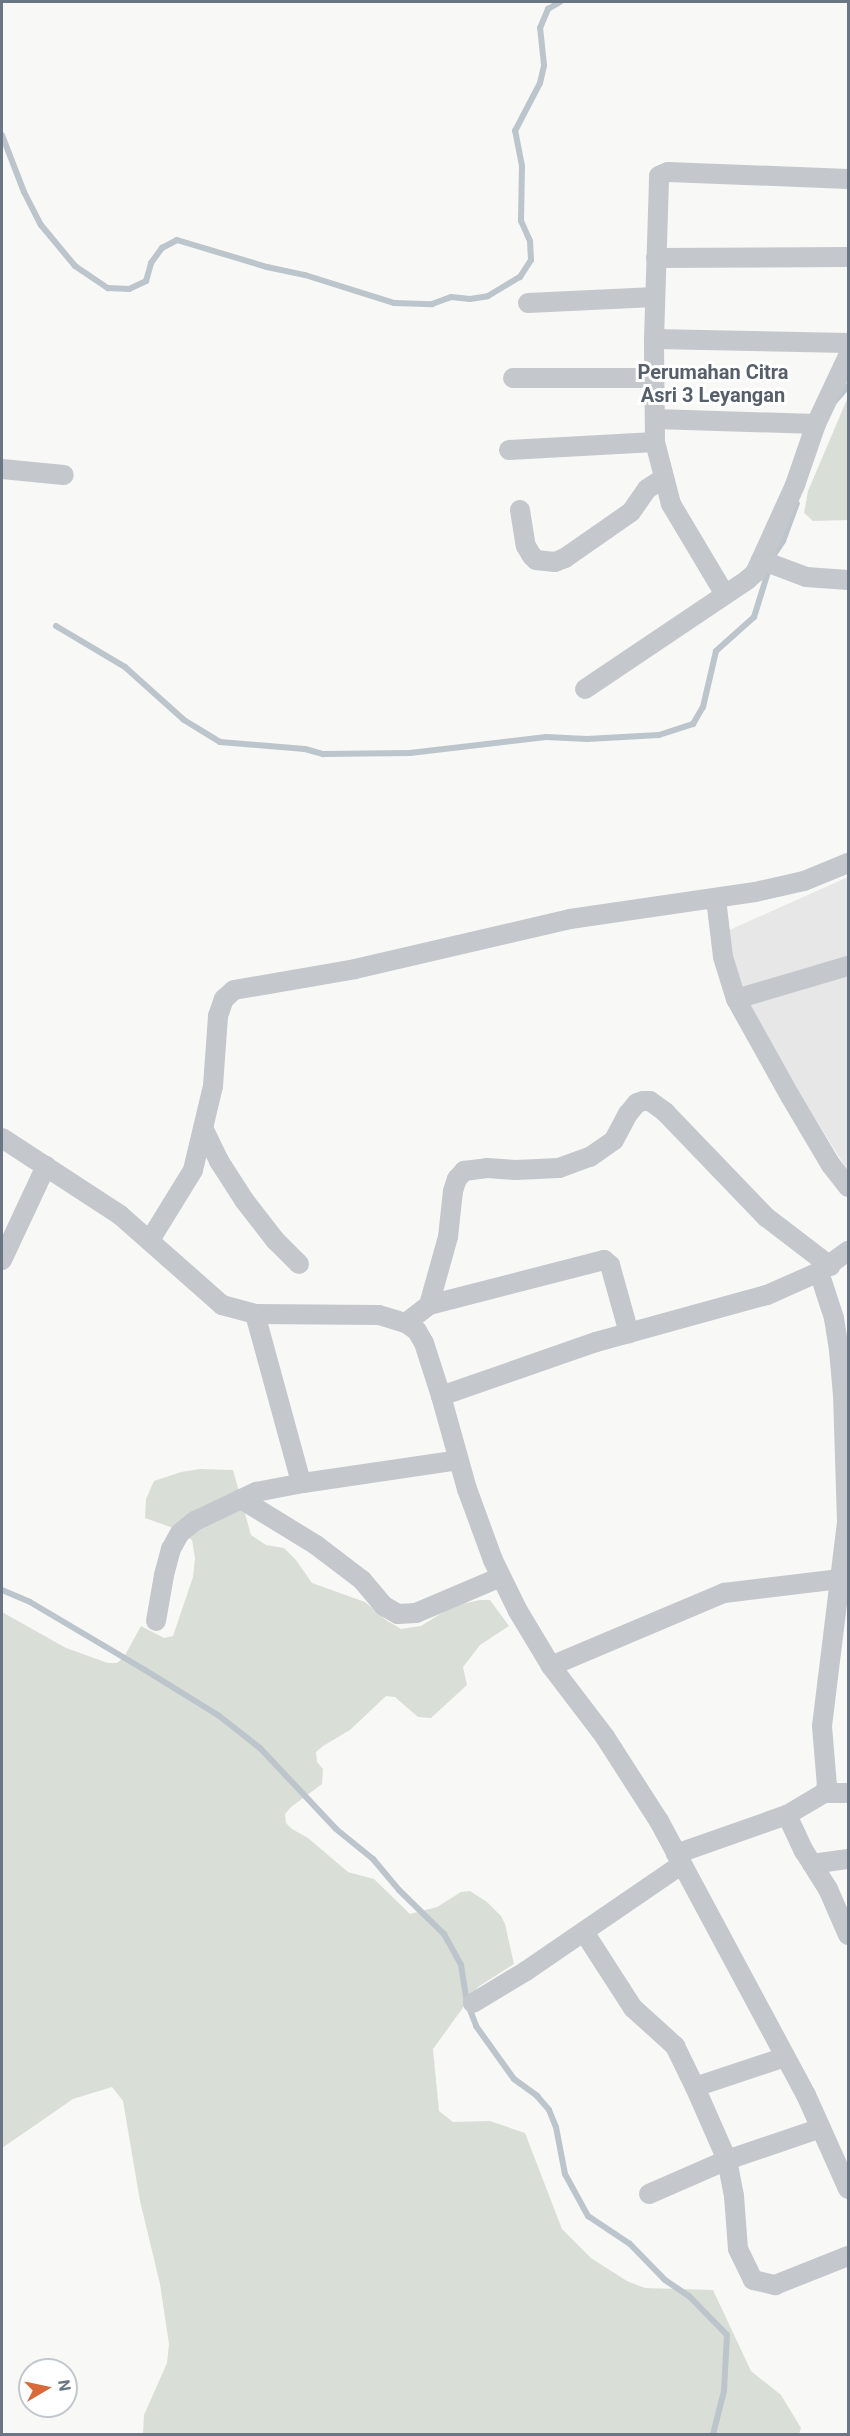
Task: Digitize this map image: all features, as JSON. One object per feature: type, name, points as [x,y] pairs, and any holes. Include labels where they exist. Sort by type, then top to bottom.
[{"type":"street","points":[[724,593],[671,504],[655,442],[654,339],[658,179],[662,172],[849,179]]},
{"type":"street","points":[[656,258],[849,257]]},
{"type":"street","points":[[528,303],[655,297]]},
{"type":"street","points":[[654,339],[849,343]]},
{"type":"street","points":[[585,689],[768,563],[816,424],[849,356]]},
{"type":"street","points":[[513,378],[654,378]]},
{"type":"street","points":[[655,419],[816,424]]},
{"type":"street","points":[[509,450],[655,442]]},
{"type":"street","points":[[2,469],[64,475]]},
{"type":"street","points":[[520,510],[526,546],[532,556],[536,560],[555,562],[565,558],[631,512],[647,489],[664,478]]},
{"type":"street","points":[[768,563],[806,577],[849,580]]},
{"type":"street","points":[[150,1240],[190,1178],[204,1130],[213,1086],[218,1017],[224,999],[234,990],[355,969],[570,919],[716,900],[804,881],[849,863]]},
{"type":"street","points":[[716,900],[723,957],[736,999],[831,1166],[849,1187]]},
{"type":"street","points":[[736,999],[849,966]]},
{"type":"street","points":[[429,1305],[448,1237],[453,1191],[457,1179],[464,1171],[487,1168],[516,1170],[559,1168],[590,1157],[614,1140],[628,1113],[636,1103],[643,1101],[650,1101],[665,1112],[766,1216],[824,1269],[834,1318],[843,1395],[847,1521],[845,1578],[822,1726],[827,1780],[824,1793]]},
{"type":"street","points":[[204,1130],[219,1161],[244,1200],[274,1240],[299,1264]]},
{"type":"street","points":[[2,1138],[120,1215],[217,1302],[255,1314],[379,1315],[406,1323],[417,1331],[424,1343],[441,1395],[458,1460],[501,1576],[518,1611],[551,1666],[639,1787],[785,2057],[849,2189]]},
{"type":"street","points":[[2,1260],[46,1166]]},
{"type":"street","points":[[441,1395],[629,1333],[767,1295],[824,1269],[849,1251]]},
{"type":"street","points":[[406,1323],[429,1305],[606,1261],[610,1265],[629,1333]]},
{"type":"street","points":[[255,1314],[303,1483]]},
{"type":"street","points":[[156,1621],[171,1549],[180,1533],[195,1521],[256,1492],[458,1460]]},
{"type":"street","points":[[241,1499],[316,1545],[362,1580],[384,1606],[398,1614],[416,1613],[501,1576]]},
{"type":"street","points":[[551,1666],[724,1593],[845,1578]]},
{"type":"street","points":[[473,2002],[584,1932],[679,1859],[787,1815],[824,1793],[849,1792]]},
{"type":"street","points":[[787,1815],[812,1864],[828,1889],[849,1935]]},
{"type":"street","points":[[812,1864],[847,1859]]},
{"type":"street","points":[[584,1932],[633,2008],[675,2046],[695,2086],[727,2160],[734,2196],[738,2249],[753,2280],[775,2285],[849,2256]]},
{"type":"street","points":[[695,2086],[785,2057]]},
{"type":"street","points":[[649,2194],[727,2160],[821,2128]]},
{"type":"shaded area","points":[[848,397],[848,520],[813,521],[804,513],[808,491]]},
{"type":"shaded area","points":[[848,877],[848,1171],[774,1053],[727,960],[725,932]]},
{"type":"shaded area","points":[[200,1469],[233,1470],[251,1535],[266,1545],[284,1548],[296,1560],[312,1583],[365,1602],[386,1620],[401,1629],[421,1626],[453,1606],[480,1600],[490,1600],[509,1626],[480,1645],[463,1667],[467,1685],[431,1718],[418,1717],[395,1697],[386,1696],[350,1730],[316,1752],[317,1762],[323,1769],[322,1784],[291,1807],[285,1814],[286,1823],[308,1838],[348,1872],[374,1879],[410,1914],[437,1907],[461,1892],[470,1891],[487,1902],[501,1916],[514,1964],[478,1987],[433,2049],[439,2111],[453,2122],[490,2121],[525,2133],[562,2229],[591,2258],[627,2281],[645,2288],[713,2290],[751,2371],[781,2395],[801,2428],[799,2434],[143,2434],[144,2415],[167,2363],[169,2344],[160,2284],[140,2201],[123,2101],[112,2087],[73,2099],[2,2148],[2,1612],[66,1648],[108,1663],[117,1663],[124,1657],[141,1626],[164,1638],[173,1636],[193,1577],[195,1558],[192,1540],[176,1529],[145,1518],[146,1499],[154,1481],[181,1472]]},
{"type":"waterway","points":[[2,135],[24,192],[41,225],[75,266],[108,288],[129,289],[146,281],[151,263],[162,248],[177,240],[267,267],[305,275],[394,303],[432,304],[451,297],[470,299],[488,296],[520,277],[531,260],[530,241],[521,221],[522,166],[515,131],[540,83],[544,65],[540,28],[548,9],[560,2]]},
{"type":"waterway","points":[[835,401],[848,386]]},
{"type":"waterway","points":[[56,626],[125,667],[184,720],[220,742],[305,749],[323,754],[410,753],[546,737],[587,739],[659,735],[693,724],[703,707],[716,651],[754,617],[773,556],[783,541],[797,503]]},
{"type":"waterway","points":[[2,1590],[30,1602],[218,1715],[260,1748],[336,1829],[373,1859],[399,1890],[444,1934],[461,1965],[467,2002],[476,2026],[514,2079],[537,2096],[549,2110],[556,2127],[565,2174],[588,2216],[630,2244],[665,2280],[689,2296],[727,2335],[724,2391],[713,2434]]},
{"type":"district","name":"Perumahan Citra Asri 3 Leyangan","points":[[713,384]]}]
